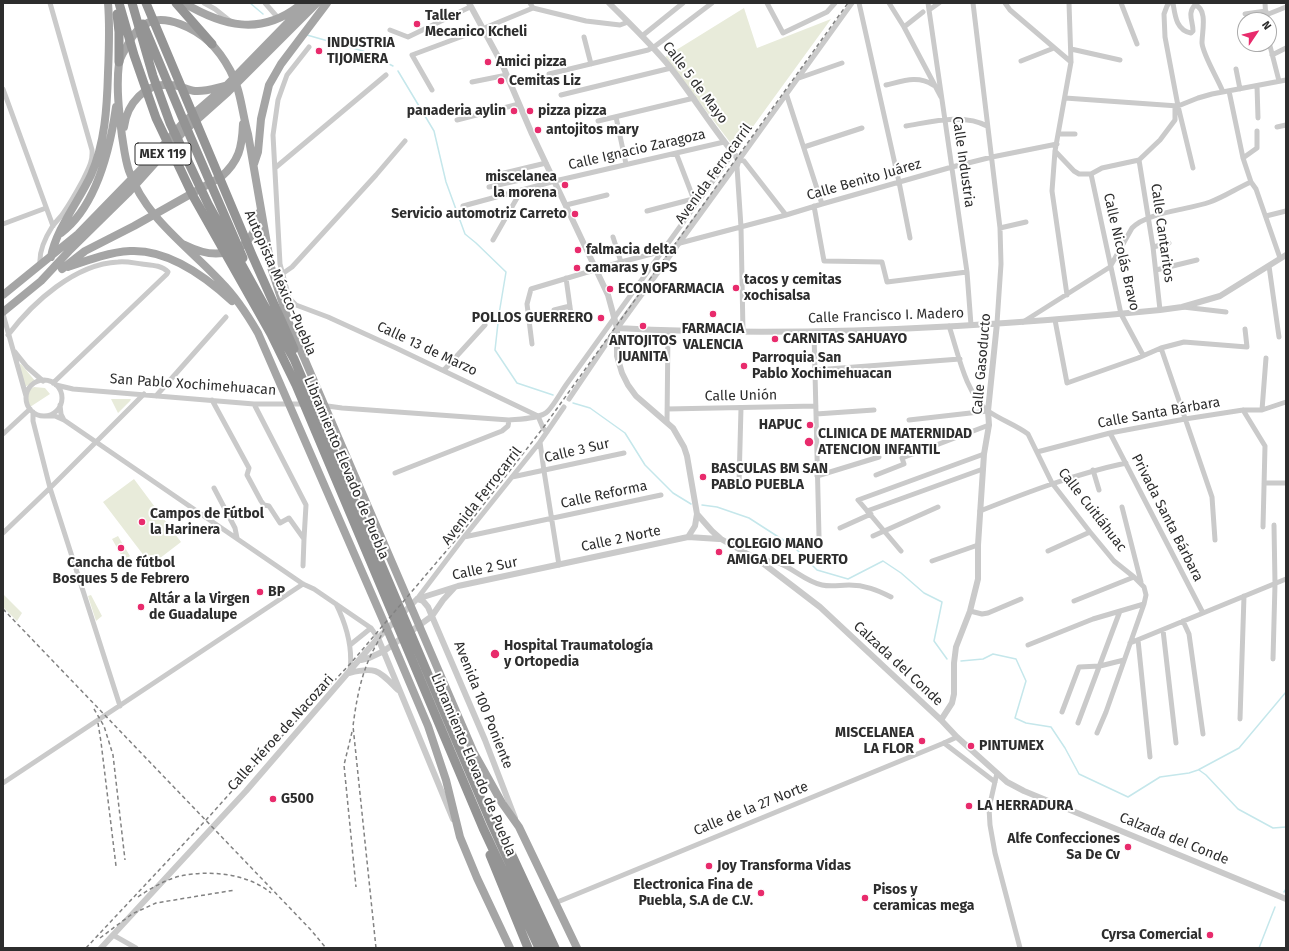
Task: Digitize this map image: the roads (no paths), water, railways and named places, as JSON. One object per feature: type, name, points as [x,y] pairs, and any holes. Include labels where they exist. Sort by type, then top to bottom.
[{"type":"highway","points":[[114,3],[119,32],[119,62]]},
{"type":"highway","name":"Libramiento Elevado de Puebla","points":[[119,3],[134,55],[156,118],[193,196],[272,334],[296,385],[483,828],[539,948]]},
{"type":"highway","name":"Libramiento Elevado de Puebla","points":[[133,3],[153,76],[176,137],[208,204],[294,359],[492,826],[548,948]]},
{"type":"highway","name":"Autopista México-Puebla","points":[[133,3],[193,143],[316,400],[417,629],[497,823],[555,948]]},
{"type":"highway","points":[[176,3],[212,44]]},
{"type":"highway","name":"Autopista México-Puebla","points":[[147,6],[248,257],[300,400],[397,644],[536,948]]},
{"type":"highway","points":[[483,828],[484,840],[488,851],[528,948]]},
{"type":"highway","points":[[538,927],[551,948]]},
{"type":"main road","points":[[3,295],[51,256],[52,246],[89,179],[96,162],[102,139],[107,107],[109,61],[108,3]]},
{"type":"main road","points":[[184,3],[209,16],[232,23],[254,25],[279,19],[302,3]]},
{"type":"main road","name":"MEX 119","points":[[51,256],[78,234],[152,158],[171,136],[190,117],[227,85],[308,3]]},
{"type":"main road","name":"MEX 119","points":[[46,276],[69,251],[128,193],[182,133],[228,92],[317,3]]},
{"type":"main road","points":[[253,164],[258,152],[258,134],[269,85],[281,64],[327,3]]},
{"type":"main road","points":[[386,617],[251,322],[240,305],[221,282],[156,218],[138,191],[128,168],[120,117],[118,88],[119,62],[134,34],[143,25],[152,21],[162,19],[180,24],[192,30],[212,44],[227,66],[237,87],[243,118],[248,134],[271,266],[289,323],[316,400],[331,417],[403,598]]},
{"type":"main road","points":[[123,138],[125,118],[129,108],[137,98],[149,89],[172,85],[188,90],[202,91],[227,85]]},
{"type":"main road","points":[[60,233],[70,225],[81,210],[88,200],[100,176],[109,146],[118,88]]},
{"type":"main road","points":[[62,269],[85,251],[134,226],[221,177],[232,167],[239,155],[242,143],[243,118]]},
{"type":"main road","points":[[176,239],[190,247],[210,253],[222,254],[236,249],[250,239],[255,231],[260,206]]},
{"type":"main road","points":[[3,313],[46,276],[62,269],[104,256],[131,251],[163,256],[187,267],[210,282],[234,302],[251,322]]},
{"type":"main road","points":[[417,629],[474,753],[502,802],[519,826],[577,948]]},
{"type":"main road","points":[[397,644],[428,726],[446,780],[460,837],[477,878],[510,948]]},
{"type":"street","points":[[40,264],[42,246],[53,226],[74,198],[92,159],[92,150],[50,3]]},
{"type":"street","points":[[204,3],[215,9],[232,23]]},
{"type":"street","points":[[265,3],[279,19]]},
{"type":"street","points":[[530,3],[533,8]]},
{"type":"street","points":[[642,36],[683,3]]},
{"type":"street","points":[[549,74],[654,47],[712,3]]},
{"type":"street","points":[[767,3],[783,33],[827,12],[836,3]]},
{"type":"street","name":"Avenida Ferrocarril","points":[[569,398],[617,328],[680,243],[786,93],[799,78],[852,3]]},
{"type":"street","points":[[859,3],[900,182],[910,238]]},
{"type":"street","points":[[889,3],[904,27],[942,99]]},
{"type":"street","name":"Calle Industria","points":[[928,3],[967,272],[971,324]]},
{"type":"street","points":[[929,10],[939,3]]},
{"type":"street","name":"Calle Gasoducto","points":[[941,720],[952,703],[954,694],[954,663],[956,648],[970,611],[978,579],[978,545],[984,454],[989,425],[988,411],[997,323],[1001,264],[1000,228],[973,3]]},
{"type":"street","points":[[1005,3],[1010,10],[1071,62]]},
{"type":"street","points":[[1067,295],[1052,191],[1055,151],[1071,62],[1069,3]]},
{"type":"street","points":[[1121,3],[1137,44]]},
{"type":"street","points":[[1169,3],[1164,14],[1165,37],[1176,106],[1193,168]]},
{"type":"street","points":[[1173,3],[1178,24],[1181,29],[1191,33],[1193,31],[1190,15],[1192,8],[1195,5],[1201,10],[1203,16],[1203,48],[1226,91],[1243,158],[1251,182],[1256,189],[1266,216],[1280,258]]},
{"type":"street","name":"Calle 5 de Mayo","points":[[613,4],[628,22],[654,47],[671,68],[694,98],[724,142],[739,160]]},
{"type":"street","points":[[390,30],[408,37],[470,5],[507,75],[546,163],[608,295],[617,328],[617,356],[622,373],[636,396],[667,422],[679,437],[684,447],[697,514],[695,526],[688,537]]},
{"type":"street","points":[[1274,12],[1286,7]]},
{"type":"street","points":[[432,90],[412,55],[533,8],[586,21],[620,25],[628,22]]},
{"type":"street","points":[[904,27],[923,12]]},
{"type":"street","points":[[584,37],[591,64]]},
{"type":"street","points":[[309,47],[287,75],[278,100],[273,135],[280,264],[282,274],[292,267],[405,141]]},
{"type":"street","points":[[1021,61],[1054,48]]},
{"type":"street","points":[[1272,55],[1286,48]]},
{"type":"street","points":[[1071,49],[1120,60]]},
{"type":"street","points":[[1271,52],[1279,81]]},
{"type":"street","points":[[799,78],[842,63]]},
{"type":"street","points":[[561,95],[671,68]]},
{"type":"street","points":[[1236,69],[1240,89]]},
{"type":"street","points":[[275,168],[386,75]]},
{"type":"street","points":[[472,82],[507,75]]},
{"type":"street","points":[[886,85],[909,79],[919,79],[926,80],[934,85]]},
{"type":"street","points":[[1065,98],[1176,106],[1198,98],[1226,91],[1286,80]]},
{"type":"street","points":[[1257,86],[1258,118]]},
{"type":"street","points":[[3,89],[53,226]]},
{"type":"street","points":[[786,93],[822,204]]},
{"type":"street","points":[[598,121],[694,98]]},
{"type":"street","points":[[457,120],[519,104]]},
{"type":"street","points":[[1055,151],[1074,171],[1079,174],[1091,174],[1102,168],[1139,160],[1160,140],[1175,120],[1176,106]]},
{"type":"street","points":[[616,117],[626,164]]},
{"type":"street","points":[[906,126],[944,119],[979,122],[987,126]]},
{"type":"street","points":[[1277,127],[1286,125]]},
{"type":"street","points":[[804,147],[862,128]]},
{"type":"street","points":[[1243,158],[1257,148],[1257,131]]},
{"type":"street","points":[[1058,134],[1075,134]]},
{"type":"street","name":"Calle Ignacio Zaragoza","points":[[463,206],[555,181],[724,142]]},
{"type":"street","name":"Calle Benito Juárez","points":[[680,243],[786,215],[952,167],[992,157],[1057,144]]},
{"type":"street","points":[[547,432],[542,428],[538,416],[548,411],[733,153]]},
{"type":"street","points":[[676,154],[696,205]]},
{"type":"street","points":[[743,332],[741,227],[737,167],[739,160],[744,161],[786,215]]},
{"type":"street","name":"Calle Cantaritos","points":[[1139,160],[1153,247],[1160,310]]},
{"type":"street","points":[[496,175],[546,163]]},
{"type":"street","points":[[489,187],[551,173]]},
{"type":"street","name":"Calle Nicolás Bravo","points":[[1091,174],[1121,314],[1143,355]]},
{"type":"street","points":[[1022,322],[1110,268],[1135,224],[1148,218],[1210,202],[1251,182]]},
{"type":"street","points":[[493,240],[521,191]]},
{"type":"street","points":[[566,205],[607,195]]},
{"type":"street","points":[[647,211],[693,199]]},
{"type":"street","points":[[814,206],[824,261],[882,262],[887,282],[967,272]]},
{"type":"street","points":[[3,224],[46,208]]},
{"type":"street","points":[[1266,216],[1286,210]]},
{"type":"street","points":[[1000,228],[1026,222]]},
{"type":"street","points":[[613,236],[621,262]]},
{"type":"street","points":[[1153,247],[1169,243]]},
{"type":"street","points":[[532,344],[527,304],[531,289],[596,269],[663,251]]},
{"type":"street","name":"Calle Francisco I. Madero","points":[[617,328],[668,331],[814,332],[1055,320],[1160,310],[1182,307],[1220,296],[1286,255]]},
{"type":"street","points":[[1156,270],[1197,260]]},
{"type":"street","points":[[8,335],[40,301],[68,280],[86,270],[105,264],[118,262],[158,266],[166,269],[168,272],[167,274],[55,384]]},
{"type":"street","points":[[271,266],[280,264]]},
{"type":"street","points":[[1269,266],[1279,337]]},
{"type":"street","name":"Calle 13 de Marzo","points":[[282,274],[289,298],[296,305],[328,317],[444,370],[538,416]]},
{"type":"street","points":[[566,278],[571,314]]},
{"type":"street","points":[[554,310],[570,306]]},
{"type":"street","points":[[1182,307],[1226,312]]},
{"type":"street","points":[[3,313],[27,403],[31,410],[50,488],[120,706]]},
{"type":"street","points":[[156,396],[226,317]]},
{"type":"street","points":[[1055,320],[1067,383],[1138,358],[1161,348],[1184,342],[1247,348],[1245,328]]},
{"type":"street","points":[[444,370],[485,325]]},
{"type":"street","points":[[949,326],[967,381],[988,411]]},
{"type":"street","points":[[667,422],[668,331]]},
{"type":"street","points":[[814,332],[819,536]]},
{"type":"street","points":[[12,348],[27,367],[43,381],[55,384],[61,397],[61,414],[64,420]]},
{"type":"street","points":[[1161,348],[1212,497],[1215,540]]},
{"type":"street","points":[[1262,410],[1266,358]]},
{"type":"street","points":[[815,370],[960,359]]},
{"type":"street","points":[[26,396],[28,390],[32,386],[43,381]]},
{"type":"street","name":"San Pablo Xochimehuacan","points":[[55,384],[73,389],[254,404],[316,400],[342,408],[509,420],[538,416]]},
{"type":"street","points":[[61,397],[73,389]]},
{"type":"street","points":[[3,533],[144,394]]},
{"type":"street","points":[[212,400],[249,468],[247,475],[261,501],[264,505],[269,506],[280,523],[289,518],[304,539]]},
{"type":"street","name":"Calle Santa Bárbara","points":[[1037,452],[1110,433],[1243,410],[1262,410],[1286,402]]},
{"type":"street","points":[[254,404],[306,505],[303,566]]},
{"type":"street","points":[[46,416],[54,412],[60,405]]},
{"type":"street","name":"Calle Unión","points":[[667,409],[816,406]]},
{"type":"street","name":"Avenida Ferrocarril","points":[[417,599],[464,536],[540,442],[564,407]]},
{"type":"street","points":[[739,483],[741,408]]},
{"type":"street","points":[[31,410],[40,415],[55,416],[64,420],[303,584],[336,603],[371,628],[384,651],[460,837]]},
{"type":"street","points":[[3,434],[31,410]]},
{"type":"street","points":[[816,414],[874,410]]},
{"type":"street","points":[[1243,410],[1265,446],[1263,527]]},
{"type":"street","points":[[909,420],[988,411]]},
{"type":"street","name":"Calle Cuitláhuac","points":[[988,411],[1028,434],[1052,483],[1114,561],[1141,583]]},
{"type":"street","points":[[395,473],[502,431],[508,426],[509,420]]},
{"type":"street","points":[[876,475],[904,464],[902,458],[989,425]]},
{"type":"street","name":"Privada Santa Bárbara","points":[[1110,433],[1203,614]]},
{"type":"street","points":[[540,442],[559,565]]},
{"type":"street","name":"Calle 3 Sur","points":[[512,477],[624,453]]},
{"type":"street","points":[[901,551],[858,500],[984,454]]},
{"type":"street","points":[[817,476],[880,457]]},
{"type":"street","points":[[980,511],[1052,483],[1093,470],[1126,462]]},
{"type":"street","points":[[840,528],[869,513],[983,469]]},
{"type":"street","points":[[1093,470],[1099,490]]},
{"type":"street","points":[[1264,483],[1286,483]]},
{"type":"street","points":[[214,488],[235,528],[237,538]]},
{"type":"street","name":"Calle Reforma","points":[[464,536],[661,495]]},
{"type":"street","points":[[873,536],[938,507]]},
{"type":"street","points":[[1097,733],[1146,595],[1146,590],[1141,583],[1122,507]]},
{"type":"street","name":"Calzada del Conde","points":[[697,514],[721,539],[760,561],[820,607],[941,720],[956,736],[1007,782],[1024,791],[1286,899]]},
{"type":"street","points":[[1273,659],[1275,584],[1274,525]]},
{"type":"street","points":[[1048,551],[1090,532]]},
{"type":"street","name":"Calle 2 Norte","points":[[559,565],[688,537],[721,539]]},
{"type":"street","points":[[932,561],[978,545]]},
{"type":"street","points":[[760,561],[775,561],[785,564],[809,580],[821,585],[861,586],[875,588],[891,597]]},
{"type":"street","name":"Calle 2 Sur","points":[[417,599],[458,586],[559,565]]},
{"type":"street","points":[[1074,601],[1134,577]]},
{"type":"street","points":[[1130,643],[1286,579]]},
{"type":"street","points":[[3,782],[303,584]]},
{"type":"street","name":"Calle Héroe de Nacozari","points":[[361,660],[370,658],[384,651],[432,616],[443,600],[458,586]]},
{"type":"street","points":[[1240,720],[1244,596]]},
{"type":"street","name":"Avenida 100 Poniente","points":[[417,599],[423,601],[428,607],[485,740],[519,826]]},
{"type":"street","name":"Calle Héroe de Nacozari","points":[[101,948],[218,822],[361,660],[378,638],[417,599]]},
{"type":"street","points":[[970,611],[982,614],[988,613],[1021,599]]},
{"type":"street","points":[[336,603],[344,621],[350,645],[351,663],[349,673],[365,669],[376,671],[401,693]]},
{"type":"street","points":[[1028,645],[1093,619],[1144,604]]},
{"type":"street","points":[[1078,723],[1120,611]]},
{"type":"street","points":[[1183,621],[1190,634],[1203,734]]},
{"type":"street","points":[[350,645],[371,628]]},
{"type":"street","points":[[1163,630],[1176,743]]},
{"type":"street","points":[[1138,640],[1150,757]]},
{"type":"street","points":[[1062,712],[1079,667],[1100,666],[1124,660]]},
{"type":"street","name":"Calle de la 27 Norte","points":[[555,903],[944,743],[956,736]]},
{"type":"street","points":[[944,743],[995,782]]},
{"type":"street","points":[[997,773],[989,808],[990,825],[995,853],[1020,948]]},
{"type":"street","points":[[113,935],[136,948]]},
{"type":"waterway","points":[[250,3],[263,14]]},
{"type":"waterway","points":[[307,35],[363,51],[393,66]]},
{"type":"waterway","points":[[398,71],[434,131],[446,182],[465,234],[506,272],[495,350],[517,383],[553,395]]},
{"type":"waterway","points":[[573,403],[590,408],[625,433],[645,465],[673,493],[691,504]]},
{"type":"waterway","points":[[702,505],[717,507],[749,518],[794,547],[817,570],[848,579],[883,561],[901,573],[924,593],[942,602],[934,641],[947,659]]},
{"type":"waterway","points":[[961,661],[983,659],[993,654],[1016,659],[1026,681],[1015,718],[1026,723],[1051,727],[1065,748],[1079,774],[1128,797],[1160,777],[1189,773],[1198,770],[1239,748],[1286,692]]},
{"type":"waterway","points":[[1199,770],[1206,775],[1238,809],[1273,828],[1286,827]]},
{"type":"waterway","points":[[1259,948],[1275,907]]},
{"type":"railway","points":[[86,948],[351,663],[459,536],[543,428],[848,3]]},
{"type":"railway","points":[[3,609],[311,930],[326,948]]},
{"type":"railway","points":[[376,948],[353,726],[361,682],[370,657],[384,629]]},
{"type":"railway","points":[[94,709],[104,726],[113,755],[125,860]]},
{"type":"railway","points":[[98,723],[116,866]]},
{"type":"railway","points":[[352,732],[344,765],[356,887]]},
{"type":"railway","points":[[138,897],[148,890],[174,878],[203,873],[215,873],[239,877],[251,881],[271,893]]},
{"type":"railway","points":[[100,938],[132,914],[156,903],[235,890]]},
{"type":"place","name":"Taller Mecanico Kcheli","points":[[417,24]]},
{"type":"place","name":"INDUSTRIA TIJOMERA","points":[[319,51]]},
{"type":"place","name":"Amici pizza","points":[[488,62]]},
{"type":"place","name":"Cemitas Liz","points":[[501,81]]},
{"type":"place","name":"panaderia aylin","points":[[514,111]]},
{"type":"place","name":"pizza pizza","points":[[530,111]]},
{"type":"place","name":"antojitos mary","points":[[538,130]]},
{"type":"place","name":"miscelanea la morena","points":[[565,185]]},
{"type":"place","name":"Servicio automotriz Carreto","points":[[575,214]]},
{"type":"place","name":"falmacia delta","points":[[578,250]]},
{"type":"place","name":"camaras y GPS","points":[[577,268]]},
{"type":"place","name":"tacos y cemitas xochisalsa","points":[[736,288]]},
{"type":"place","name":"ECONOFARMACIA","points":[[610,289]]},
{"type":"place","name":"FARMACIA VALENCIA","points":[[713,314]]},
{"type":"place","name":"POLLOS GUERRERO","points":[[601,318]]},
{"type":"place","name":"ANTOJITOS JUANITA","points":[[643,326]]},
{"type":"place","name":"CARNITAS SAHUAYO","points":[[775,339]]},
{"type":"place","name":"Parroquia San Pablo Xochimehuacan","points":[[744,366]]},
{"type":"place","name":"HAPUC","points":[[810,425]]},
{"type":"place","name":"CLINICA DE MATERNIDAD ATENCION INFANTIL","points":[[809,442]]},
{"type":"place","name":"BASCULAS BM SAN PABLO PUEBLA","points":[[703,477]]},
{"type":"place","name":"Campos de Fútbol la Harinera","points":[[142,522]]},
{"type":"place","name":"Cancha de fútbol Bosques 5 de Febrero","points":[[121,548]]},
{"type":"place","name":"COLEGIO MANO AMIGA DEL PUERTO","points":[[719,552]]},
{"type":"place","name":"BP","points":[[260,592]]},
{"type":"place","name":"Altár a la Virgen de Guadalupe","points":[[141,607]]},
{"type":"place","name":"Hospital Traumatología y Ortopedia","points":[[495,654]]},
{"type":"place","name":"MISCELANEA LA FLOR","points":[[922,741]]},
{"type":"place","name":"PINTUMEX","points":[[971,746]]},
{"type":"place","name":"G500","points":[[273,799]]},
{"type":"place","name":"LA HERRADURA","points":[[969,806]]},
{"type":"place","name":"Alfe Confecciones Sa De Cv","points":[[1128,847]]},
{"type":"place","name":"Joy Transforma Vidas","points":[[709,866]]},
{"type":"place","name":"Electronica Fina de Puebla, S.A de C.V.","points":[[761,893]]},
{"type":"place","name":"Pisos y ceramicas mega","points":[[865,898]]},
{"type":"place","name":"Cyrsa Comercial","points":[[1210,935]]}]
